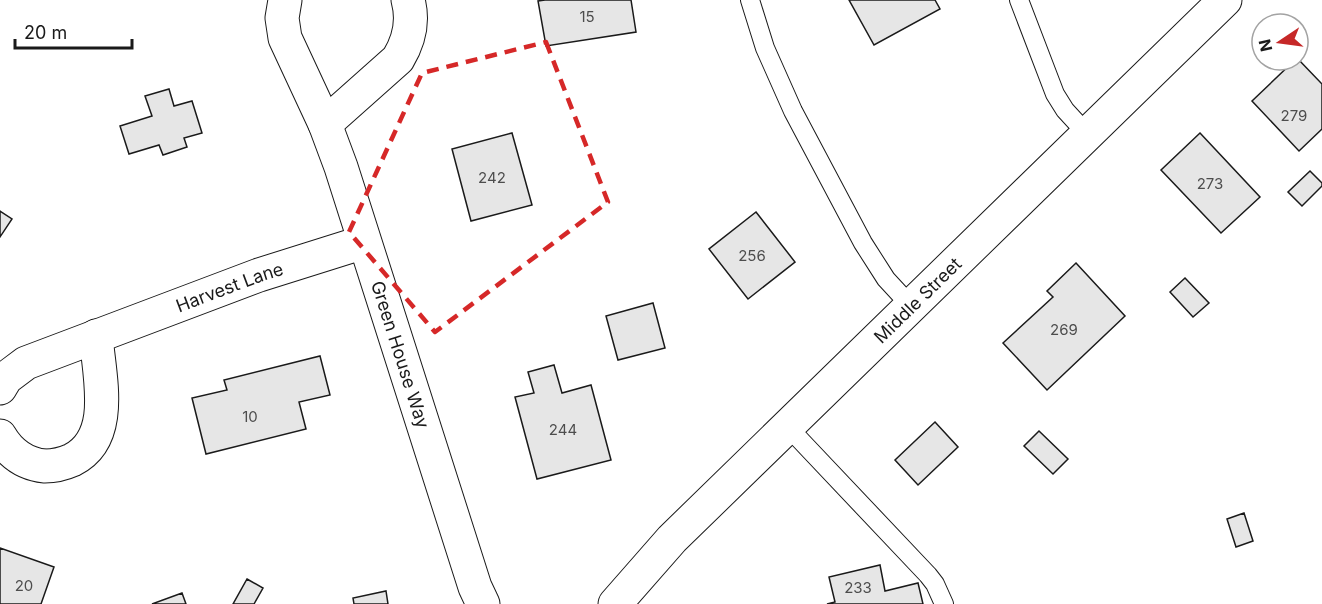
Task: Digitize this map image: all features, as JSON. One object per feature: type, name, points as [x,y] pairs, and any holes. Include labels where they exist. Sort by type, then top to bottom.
[{"type":"street","name":"Green House Way","points":[[285,0],[282,18],[285,38],[325,124],[341,167],[479,598]]},
{"type":"street","points":[[325,124],[398,59],[411,28],[408,0]]},
{"type":"street","name":"Middle Street","points":[[615,604],[672,539],[1225,0]]},
{"type":"street","name":"Harvest Lane","points":[[0,388],[6,378],[18,367],[259,275],[364,242]]},
{"type":"street","points":[[0,436],[15,455],[40,465],[59,465],[67,462],[91,445],[99,428],[101,410],[96,336]]},
{"type":"lane","points":[[750,0],[765,48],[793,111],[869,253],[886,279],[910,305]]},
{"type":"lane","points":[[1020,0],[1055,94],[1065,110],[1087,134]]},
{"type":"lane","points":[[787,426],[928,575],[944,604]]},
{"type":"highlighted area","points":[[546,42],[608,202],[435,332],[349,232],[422,73]]},
{"type":"building","points":[[631,0],[636,32],[546,46],[538,1]]},
{"type":"building","points":[[849,0],[935,0],[940,9],[874,45]]},
{"type":"building","points":[[1282,72],[1310,72],[1322,84],[1322,129],[1299,151],[1252,101]]},
{"type":"building","points":[[169,89],[174,106],[192,101],[202,133],[184,138],[187,147],[163,155],[159,145],[129,154],[120,126],[152,116],[145,96]]},
{"type":"building","points":[[512,133],[532,205],[471,221],[452,149]]},
{"type":"building","points":[[1200,133],[1260,197],[1221,233],[1161,170]]},
{"type":"building","points":[[1310,171],[1322,183],[1322,186],[1302,206],[1288,192]]},
{"type":"building","points":[[0,211],[12,219],[0,237]]},
{"type":"building","points":[[756,212],[795,262],[748,299],[709,249]]},
{"type":"building","points":[[1076,263],[1125,316],[1047,390],[1003,343],[1053,297],[1047,291]]},
{"type":"building","points":[[1185,278],[1209,303],[1193,317],[1170,292]]},
{"type":"building","points":[[653,303],[665,348],[618,360],[606,316]]},
{"type":"building","points":[[320,356],[330,395],[299,402],[306,429],[206,454],[192,398],[227,390],[224,380]]},
{"type":"building","points":[[554,365],[562,393],[591,385],[611,460],[537,479],[515,397],[534,393],[528,372]]},
{"type":"building","points":[[935,422],[958,447],[918,485],[895,460]]},
{"type":"building","points":[[1039,431],[1068,459],[1053,474],[1024,446]]},
{"type":"building","points":[[1244,513],[1253,541],[1236,547],[1227,519]]},
{"type":"building","points":[[0,548],[54,567],[41,604],[0,604]]},
{"type":"building","points":[[880,565],[885,591],[918,583],[923,604],[827,604],[835,602],[829,577]]},
{"type":"building","points":[[247,579],[263,588],[254,604],[233,604]]},
{"type":"building","points":[[386,591],[388,604],[354,604],[353,598]]},
{"type":"building","points":[[182,593],[186,604],[152,604]]}]
